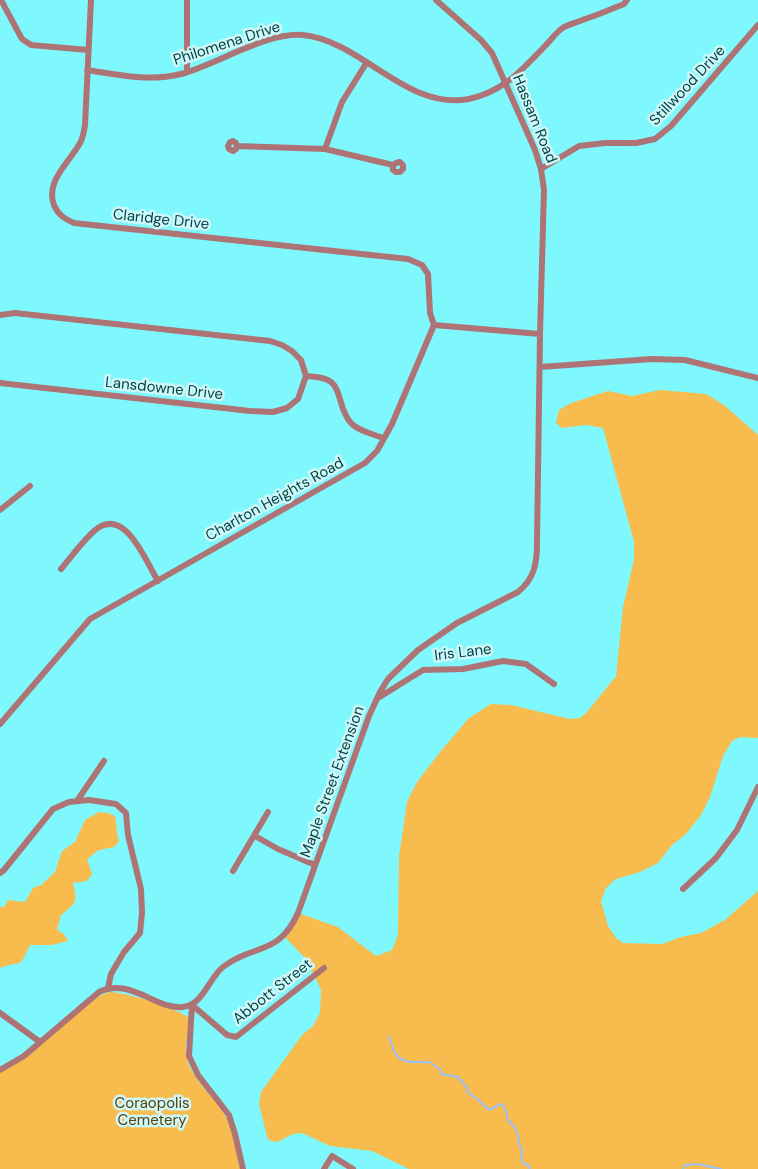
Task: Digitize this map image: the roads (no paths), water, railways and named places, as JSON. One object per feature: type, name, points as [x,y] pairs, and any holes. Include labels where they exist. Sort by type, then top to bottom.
[{"type":"street","points":[[2,0],[22,39],[31,44],[88,50]]},
{"type":"street","name":"Claridge Drive","points":[[91,0],[87,70],[88,102],[85,125],[81,142],[51,188],[52,200],[56,209],[64,218],[74,223],[408,259],[422,265],[428,274],[430,313],[434,325]]},
{"type":"street","points":[[187,0],[187,72]]},
{"type":"street","name":"Hassam Road","points":[[436,0],[444,2],[492,52],[541,169],[544,190],[540,366]]},
{"type":"street","name":"Philomena Drive","points":[[87,70],[142,79],[158,78],[209,65],[260,43],[286,36],[302,35],[324,39],[413,89],[432,97],[447,100],[468,99],[487,94],[506,84],[562,28],[624,4],[628,0]]},
{"type":"street","name":"Stillwood Drive","points":[[541,169],[579,146],[655,139],[671,126],[758,26]]},
{"type":"street","points":[[325,150],[342,102],[366,62]]},
{"type":"street","points":[[238,146],[325,150],[393,165]]},
{"type":"street","points":[[0,315],[15,312],[270,341],[292,351],[301,360],[306,376],[323,377],[332,382],[338,390],[345,413],[351,423],[383,438]]},
{"type":"street","points":[[434,325],[540,334]]},
{"type":"street","name":"Charlton Heights Road","points":[[0,724],[90,619],[365,463],[377,451],[392,424],[434,325]]},
{"type":"street","points":[[540,366],[652,359],[685,360],[758,378]]},
{"type":"street","name":"Maple Street Extension","points":[[192,1005],[200,998],[210,981],[222,968],[233,961],[272,944],[289,931],[301,906],[377,699],[388,679],[424,645],[457,623],[512,596],[525,586],[530,579],[537,559],[540,366]]},
{"type":"street","name":"Lansdowne Drive","points":[[0,383],[273,412],[287,408],[298,399],[306,376]]},
{"type":"street","points":[[0,510],[30,486]]},
{"type":"street","points":[[61,569],[94,532],[102,525],[111,523],[120,526],[130,533],[158,581]]},
{"type":"street","name":"Iris Lane","points":[[377,699],[423,670],[462,669],[503,661],[526,664],[554,684]]},
{"type":"street","points":[[77,801],[104,761]]},
{"type":"street","points":[[683,889],[716,858],[737,830],[758,788]]},
{"type":"street","points":[[0,873],[53,809],[70,802],[89,800],[116,804],[126,813],[128,835],[141,889],[142,913],[140,933],[124,952],[111,974],[108,988]]},
{"type":"street","points":[[233,871],[268,812]]},
{"type":"street","points":[[255,836],[286,853],[315,865]]},
{"type":"street","name":"Abbott Street","points":[[192,1005],[227,1035],[236,1037],[324,968]]},
{"type":"street","points":[[0,1070],[18,1061],[89,999],[108,988],[133,991],[175,1007],[192,1005],[189,1056],[198,1075],[229,1116],[236,1134],[243,1169]]},
{"type":"street","points":[[0,1013],[40,1042]]},
{"type":"street","points":[[324,1169],[332,1156],[353,1169]]},
{"type":"waterway","points":[[389,1037],[394,1051],[399,1058],[409,1062],[429,1062],[440,1069],[441,1074],[458,1077],[468,1089],[467,1092],[489,1110],[501,1104],[505,1108],[508,1120],[515,1128],[519,1138],[518,1142],[522,1149],[523,1163],[529,1166],[530,1169]]},
{"type":"waterway","points":[[683,1169],[685,1165],[697,1164],[721,1169]]},
{"type":"park label","name":"Coraopolis Cemetery","points":[[152,1112]]}]
